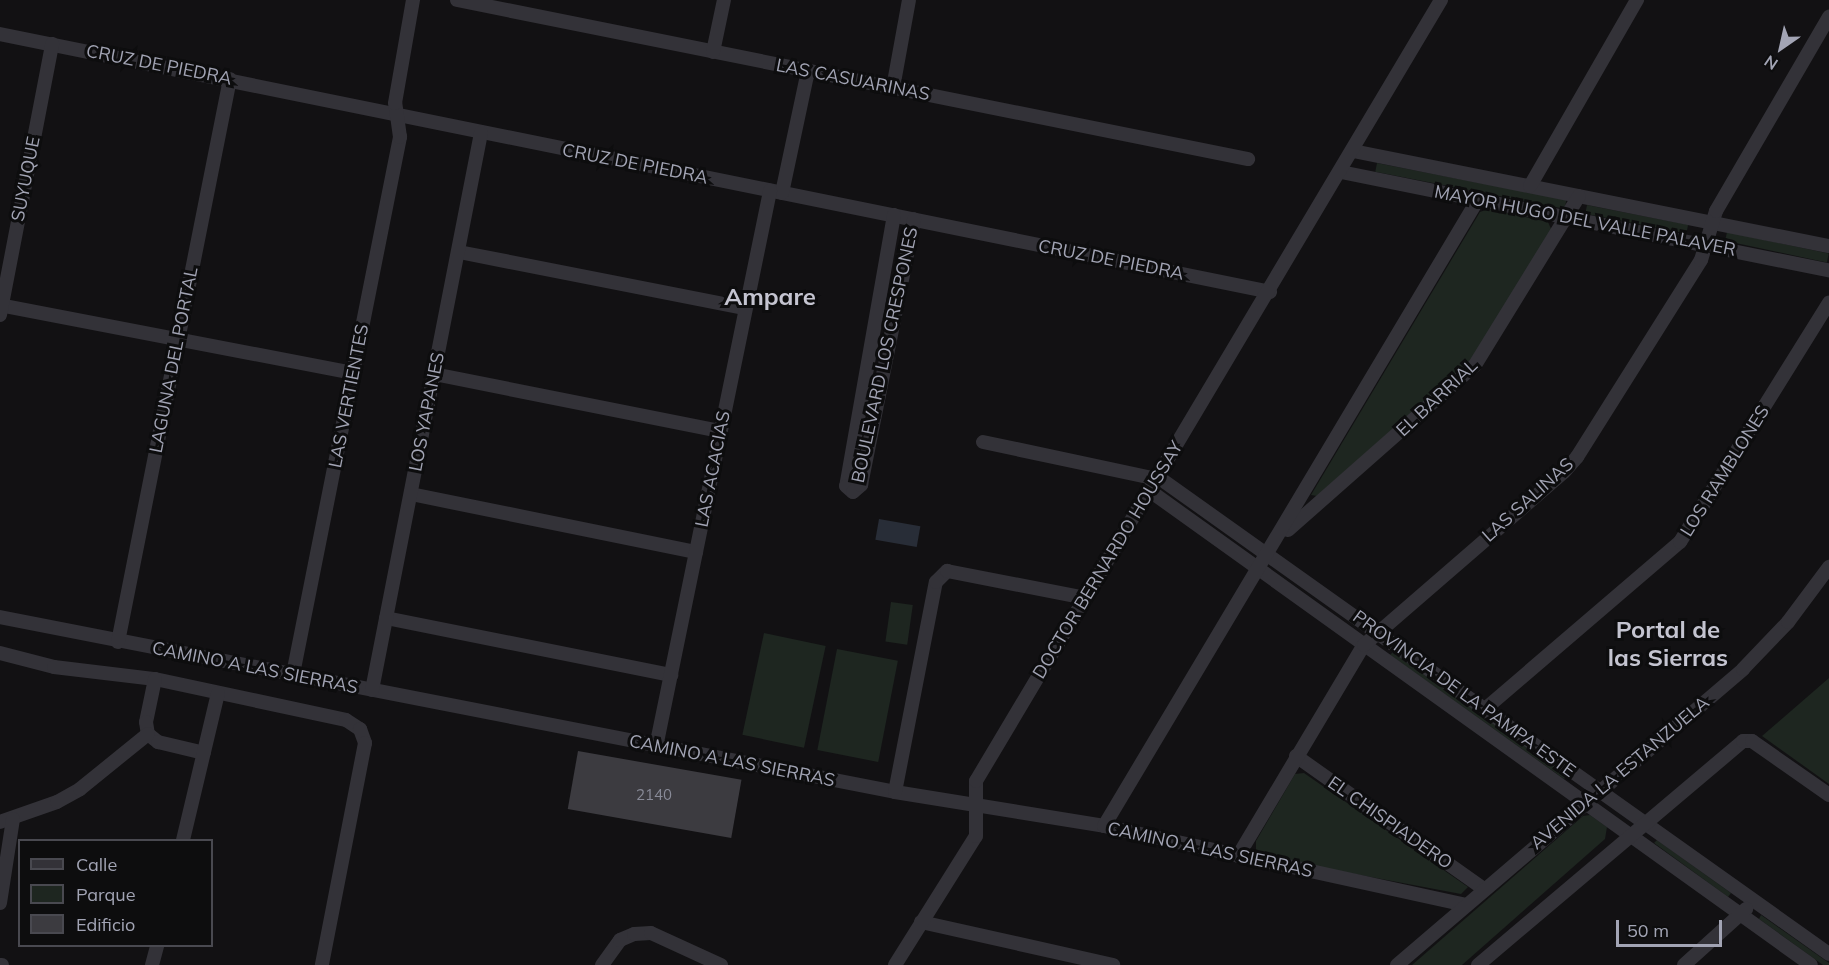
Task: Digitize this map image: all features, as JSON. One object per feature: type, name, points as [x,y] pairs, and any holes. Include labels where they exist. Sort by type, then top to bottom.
[{"type":"street","name":"LAS VERTIENTES","points":[[293,674],[400,137],[395,103],[413,0]]},
{"type":"street","name":"LAS CASUARINAS","points":[[458,0],[1248,159]]},
{"type":"street","points":[[713,52],[724,0]]},
{"type":"street","points":[[894,88],[909,0]]},
{"type":"street","name":"DOCTOR BERNARDO HOUSSAY","points":[[895,965],[976,836],[978,808],[976,781],[1270,292],[1441,0]]},
{"type":"street","points":[[1530,186],[1637,0]]},
{"type":"street","name":"LAS SALINAS","points":[[1238,856],[1364,645],[1376,632],[1564,472],[1708,245],[1716,211],[1829,17]]},
{"type":"street","name":"CRUZ DE PIEDRA","points":[[0,34],[230,79],[398,117],[1270,292]]},
{"type":"street","name":"SUYUQUE","points":[[1,308],[52,44]]},
{"type":"street","name":"LAS ACACIAS","points":[[656,747],[745,308],[808,71]]},
{"type":"street","name":"LAGUNA DEL PORTAL","points":[[118,642],[230,79]]},
{"type":"street","name":"LOS YAPANES","points":[[372,690],[481,133]]},
{"type":"street","name":"MAYOR HUGO DEL VALLE PALAVER","points":[[1347,161],[1530,186],[1829,246]]},
{"type":"street","name":"MAYOR HUGO DEL VALLE PALAVER","points":[[1347,161],[1477,201],[1829,270]]},
{"type":"street","name":"EL BARRIAL","points":[[1278,538],[1475,365],[1579,196]]},
{"type":"street","name":"EL BARRIAL","points":[[1104,826],[1257,567],[1278,538],[1477,201]]},
{"type":"street","name":"BOULEVARD LOS CRESPONES","points":[[894,216],[846,486],[853,492],[861,485],[914,219]]},
{"type":"street","points":[[459,252],[745,308]]},
{"type":"street","name":"LOS RAMBLONES","points":[[1485,709],[1680,542],[1829,303]]},
{"type":"street","points":[[1,308],[353,373]]},
{"type":"street","points":[[434,374],[720,431]]},
{"type":"street","name":"PROVINCIA DE LA PAMPA ESTE","points":[[983,442],[1155,483],[1267,552],[1829,954]]},
{"type":"street","name":"PROVINCIA DE LA PAMPA ESTE","points":[[1155,483],[1257,567],[1587,801],[1811,965]]},
{"type":"street","points":[[411,494],[696,552]]},
{"type":"street","name":"AVENIDA LA ESTANZUELA","points":[[1397,965],[1465,904],[1770,644],[1829,567]]},
{"type":"street","points":[[895,792],[936,582],[947,571],[1086,598]]},
{"type":"street","name":"CAMINO A LAS SIERRAS","points":[[0,617],[118,642],[978,808],[1104,826],[1465,904]]},
{"type":"street","points":[[386,618],[671,675]]},
{"type":"street","points":[[0,653],[54,667],[155,679],[346,720],[360,729],[365,743],[322,965]]},
{"type":"street","points":[[155,679],[146,722],[148,734],[166,745],[204,753]]},
{"type":"street","points":[[183,839],[218,693]]},
{"type":"street","points":[[0,903],[7,821],[80,789],[148,734]]},
{"type":"street","points":[[1478,965],[1630,833],[1743,741],[1752,741],[1829,795]]},
{"type":"street","name":"EL CHISPIADERO","points":[[1296,756],[1484,889]]},
{"type":"street","points":[[1684,965],[1741,915],[1753,900]]},
{"type":"street","points":[[921,922],[1113,965]]},
{"type":"street","points":[[602,965],[620,940],[634,934],[651,933],[721,965]]},
{"type":"street","points":[[152,965],[156,947]]},
{"type":"green space","points":[[1377,163],[1566,200],[1565,209],[1375,172]]},
{"type":"green space","points":[[1587,205],[1688,225],[1686,233],[1585,214]]},
{"type":"green space","points":[[1488,209],[1548,222],[1552,231],[1475,356],[1317,496],[1311,495],[1480,212]]},
{"type":"green space","points":[[1727,232],[1829,254],[1827,262],[1725,241]]},
{"type":"green space","points":[[891,602],[913,605],[907,645],[885,642]]},
{"type":"green space","points":[[764,633],[826,646],[804,748],[742,735]]},
{"type":"green space","points":[[837,649],[898,661],[878,762],[817,750]]},
{"type":"green space","points":[[1393,652],[1567,775],[1564,779],[1390,655]]},
{"type":"green space","points":[[1829,678],[1829,784],[1762,736]]},
{"type":"green space","points":[[1304,773],[1468,887],[1461,894],[1265,857],[1256,851],[1256,841],[1295,774]]},
{"type":"green space","points":[[1590,815],[1607,827],[1605,839],[1462,965],[1412,965],[1583,816]]},
{"type":"green space","points":[[1657,840],[1731,893],[1728,897],[1654,843]]},
{"type":"green space","points":[[1761,915],[1829,965],[1823,965],[1759,919]]},
{"type":"shaded area","points":[[879,519],[920,526],[917,547],[875,540]]},
{"type":"building","points":[[578,751],[741,780],[731,838],[568,809]]},
{"type":"district","name":"Ampare","points":[[770,297]]},
{"type":"district","name":"Portal de las Sierras","points":[[1668,644]]}]
